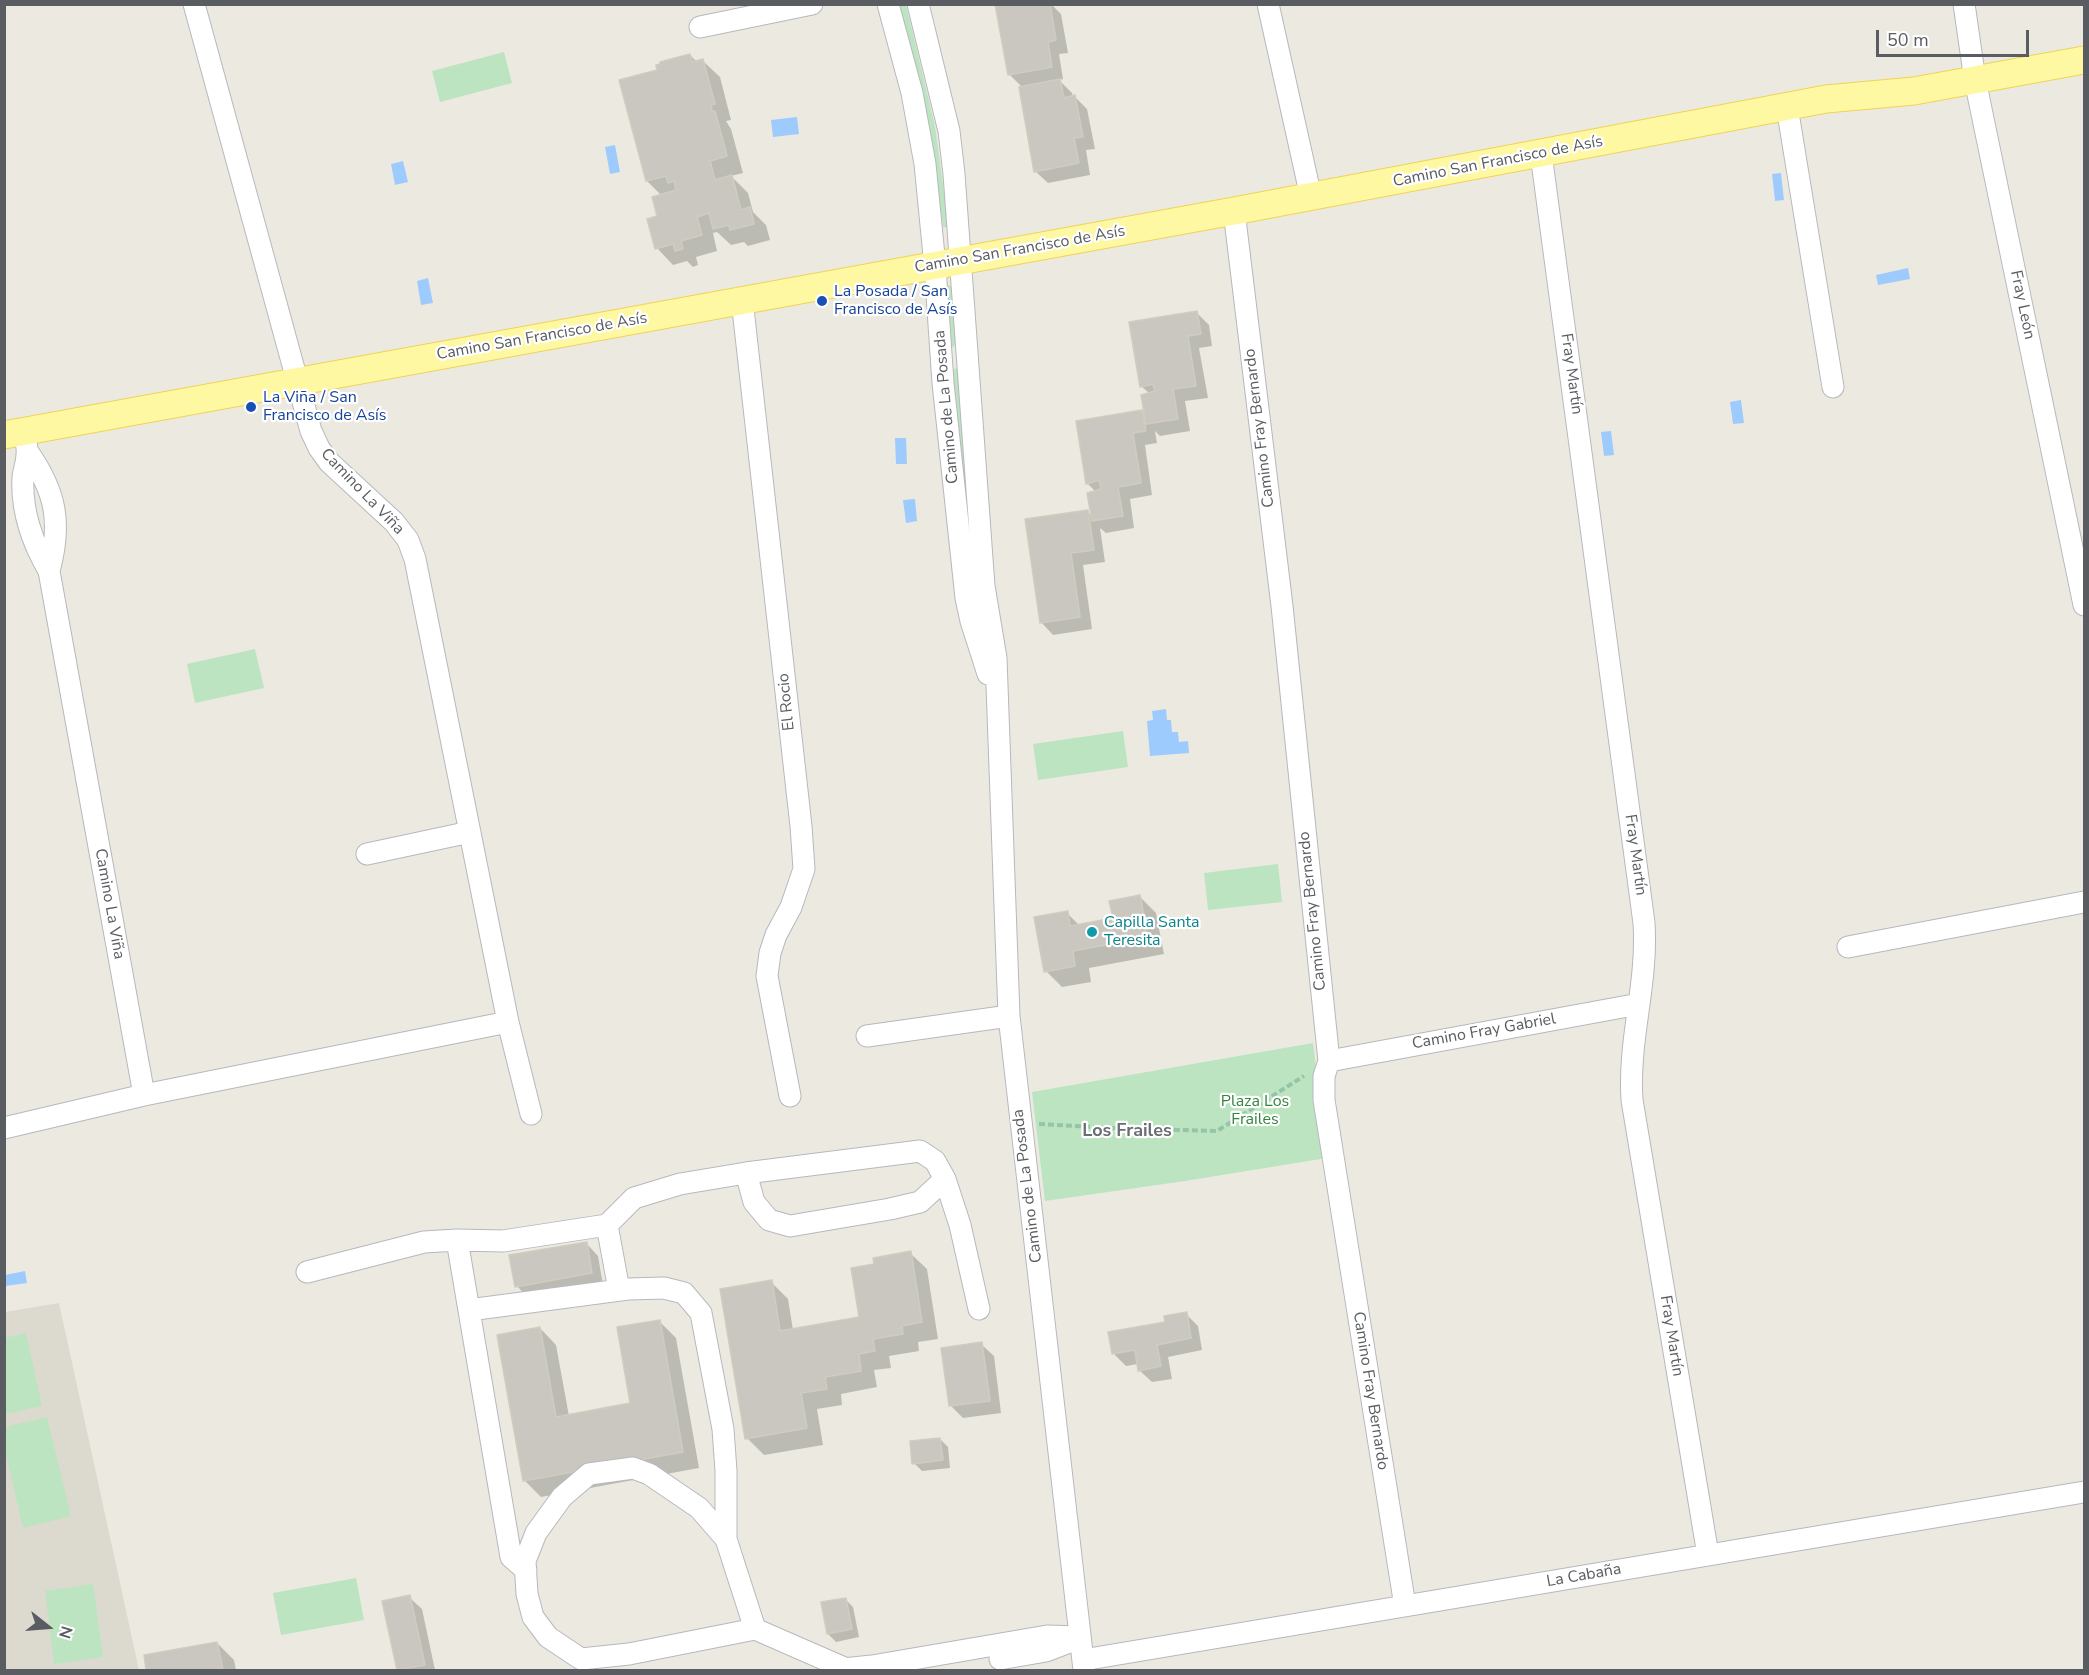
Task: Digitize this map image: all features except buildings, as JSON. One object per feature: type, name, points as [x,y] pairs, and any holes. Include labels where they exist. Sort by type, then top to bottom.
[{"type":"main road","name":"Camino San Francisco de Asís","points":[[19,439],[298,381],[1311,197],[1826,99],[1914,91],[2085,60]]},
{"type":"street","name":"Camino La Viña","points":[[194,4],[311,431],[329,462],[394,522],[408,540],[415,559],[508,1022],[531,1114]]},
{"type":"street","points":[[700,27],[812,4]]},
{"type":"street","name":"Camino de La Posada","points":[[888,4],[912,93],[924,164],[970,380],[984,586],[996,658],[1010,1016],[1084,1665]]},
{"type":"street","name":"Camino de La Posada","points":[[918,4],[949,131],[954,174],[947,264],[943,383],[966,598],[978,643],[998,700]]},
{"type":"street","points":[[1268,4],[1311,197]]},
{"type":"street","name":"Fray León","points":[[1964,4],[1975,80],[2085,605]]},
{"type":"street","points":[[1787,107],[1833,387]]},
{"type":"street","name":"Fray Martín","points":[[1541,154],[1644,923],[1644,969],[1631,1063],[1632,1100],[1708,1556]]},
{"type":"street","name":"Camino Fray Bernardo","points":[[1233,211],[1282,606],[1329,1061],[1324,1076],[1324,1100],[1405,1606]]},
{"type":"street","name":"El Rocio","points":[[742,300],[804,869],[791,907],[776,934],[766,976],[790,1096]]},
{"type":"street","points":[[943,383],[970,380]]},
{"type":"street","name":"Camino La Viña","points":[[19,439],[28,526],[49,571],[144,1095]]},
{"type":"street","name":"Camino La Viña","points":[[19,439],[42,472],[52,496],[57,521],[56,547],[49,571]]},
{"type":"street","points":[[367,854],[470,832]]},
{"type":"street","points":[[1848,947],[2085,902]]},
{"type":"street","name":"Camino Fray Gabriel","points":[[1329,1061],[1639,1004]]},
{"type":"street","points":[[867,1036],[1010,1016]]},
{"type":"street","points":[[4,1128],[144,1095],[508,1022]]},
{"type":"street","points":[[307,1272],[424,1242],[503,1241],[607,1225],[634,1198],[680,1184],[746,1173],[920,1151],[935,1161],[945,1179],[960,1225],[979,1309]]},
{"type":"street","points":[[746,1173],[754,1202],[769,1220],[790,1226],[920,1202],[945,1179]]},
{"type":"street","points":[[607,1225],[619,1290]]},
{"type":"street","points":[[457,1240],[512,1557],[526,1570]]},
{"type":"street","points":[[469,1310],[619,1290],[664,1288],[684,1293],[701,1313],[723,1429],[726,1471],[726,1539],[755,1629]]},
{"type":"street","points":[[726,1539],[699,1508],[649,1474],[633,1468],[589,1474],[562,1497],[536,1533],[525,1561],[527,1594],[533,1617],[548,1636],[581,1659],[628,1654],[755,1629],[846,1670],[1047,1636],[1080,1637]]},
{"type":"street","name":"La Cabaña","points":[[1084,1665],[1405,1606],[2085,1492]]},
{"type":"street","points":[[925,1671],[1046,1651],[1080,1637]]},
{"type":"path","points":[[1021,1123],[1217,1131],[1329,1061]]},
{"type":"shaded area","points":[[59,1303],[139,1670],[5,1670],[5,1312]]},
{"type":"green space","points":[[898,5],[906,5],[935,126],[949,228],[943,227],[935,164]]},
{"type":"green space","points":[[504,52],[512,83],[440,102],[432,71]]},
{"type":"green space","points":[[949,285],[953,287],[956,344],[953,347],[950,346],[946,288]]},
{"type":"green space","points":[[956,368],[959,370],[977,590],[973,594],[952,371]]},
{"type":"green space","points":[[255,649],[264,688],[195,703],[187,664]]},
{"type":"green space","points":[[1123,731],[1128,767],[1038,780],[1033,744]]},
{"type":"green space","points":[[1278,864],[1282,902],[1208,910],[1204,873]]},
{"type":"green space","name":"Plaza Los Frailes","points":[[1313,1043],[1327,1158],[1045,1201],[1032,1092]]},
{"type":"green space","points":[[26,1333],[42,1406],[5,1414],[5,1338]]},
{"type":"green space","points":[[47,1417],[71,1516],[23,1528],[5,1451],[5,1427]]},
{"type":"green space","points":[[356,1578],[364,1620],[281,1635],[273,1593]]},
{"type":"green space","points":[[93,1584],[103,1657],[54,1664],[45,1591]]},
{"type":"water","points":[[797,117],[799,134],[773,137],[771,120]]},
{"type":"water","points":[[615,145],[620,172],[610,174],[605,147]]},
{"type":"water","points":[[403,161],[408,182],[395,185],[391,164]]},
{"type":"water","points":[[1781,173],[1784,200],[1775,201],[1772,174]]},
{"type":"water","points":[[1908,268],[1910,279],[1878,285],[1876,275]]},
{"type":"water","points":[[428,278],[433,303],[421,305],[417,281]]},
{"type":"water","points":[[1741,400],[1744,423],[1733,424],[1730,402]]},
{"type":"water","points":[[1611,431],[1614,455],[1604,456],[1601,432]]},
{"type":"water","points":[[895,438],[906,438],[907,464],[896,464]]},
{"type":"water","points":[[915,499],[917,521],[906,523],[903,500]]},
{"type":"water","points":[[1166,709],[1167,720],[1171,720],[1172,732],[1178,732],[1179,742],[1188,741],[1189,753],[1150,756],[1147,721],[1153,720],[1152,711]]},
{"type":"water","points":[[25,1271],[27,1283],[5,1286],[5,1275]]},
{"type":"place","name":"La Posada / San Francisco de Asís","points":[[822,301]]},
{"type":"place","name":"La Viña / San Francisco de Asís","points":[[251,407]]},
{"type":"place","name":"Capilla Santa Teresita","points":[[1092,932]]},
{"type":"district","name":"Los Frailes","points":[[1127,1132]]}]
